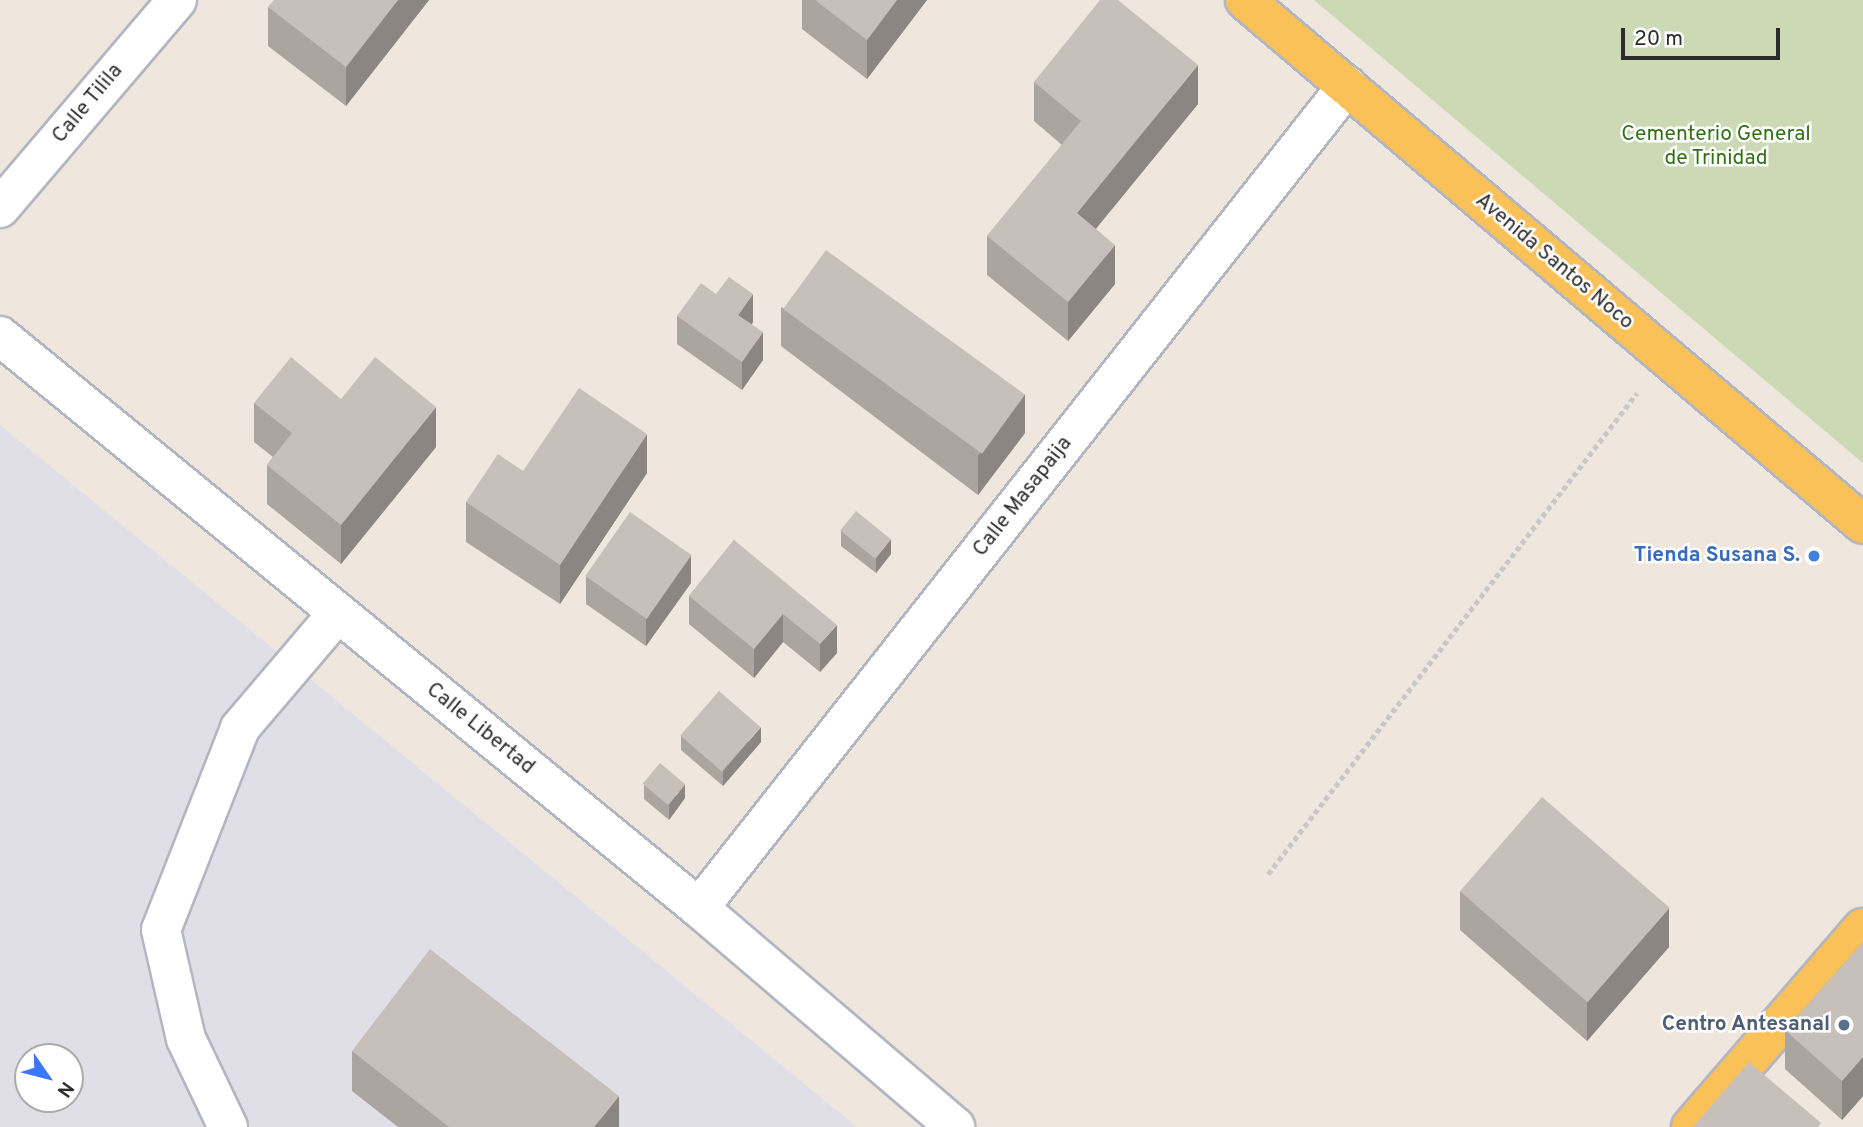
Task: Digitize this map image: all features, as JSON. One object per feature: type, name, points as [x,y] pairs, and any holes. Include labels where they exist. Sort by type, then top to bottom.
[{"type":"main road","name":"Avenida Santos Noco","points":[[1245,0],[1863,524]]},
{"type":"main road","points":[[1691,1127],[1863,929]]},
{"type":"street","name":"Calle Tilila","points":[[0,208],[177,0]]},
{"type":"street","name":"Calle Masapaija","points":[[699,908],[1347,86]]},
{"type":"street","name":"Calle Libertad","points":[[0,336],[699,908],[955,1127]]},
{"type":"street","points":[[228,1127],[186,1040],[160,929],[240,728],[338,613]]},
{"type":"path","points":[[1268,874],[1665,356]]},
{"type":"shaded area","points":[[0,425],[857,1127],[0,1127]]},
{"type":"green space","name":"Cementerio General de Trinidad","points":[[1314,0],[1863,0],[1863,463]]},
{"type":"building","points":[[274,0],[398,0],[346,67],[268,7]]},
{"type":"building","points":[[815,0],[897,0],[867,40]]},
{"type":"building","points":[[1100,0],[1118,0],[1198,65],[1077,213],[1115,245],[1068,302],[987,236],[1081,121],[1034,82]]},
{"type":"building","points":[[826,250],[1025,395],[982,454],[783,309]]},
{"type":"building","points":[[729,277],[753,294],[738,315],[763,332],[742,362],[677,316],[701,283],[716,294]]},
{"type":"building","points":[[291,357],[341,399],[375,357],[436,407],[341,525],[267,465],[292,433],[254,403]]},
{"type":"building","points":[[579,388],[647,434],[560,565],[466,502],[498,454],[523,471]]},
{"type":"building","points":[[856,511],[891,539],[875,559],[840,530]]},
{"type":"building","points":[[630,512],[691,555],[647,619],[585,576]]},
{"type":"building","points":[[734,540],[837,625],[820,644],[783,614],[754,649],[689,596]]},
{"type":"building","points":[[719,691],[761,727],[722,772],[680,736]]},
{"type":"building","points":[[660,763],[685,784],[668,805],[643,784]]},
{"type":"building","points":[[1542,797],[1670,908],[1588,1002],[1460,891]]},
{"type":"building","points":[[1863,942],[1863,1057],[1842,1081],[1785,1030]]},
{"type":"building","points":[[430,949],[619,1096],[594,1127],[449,1127],[352,1051]]},
{"type":"building","points":[[1749,1062],[1821,1123],[1818,1127],[1693,1127]]},
{"type":"place","name":"Tienda Susana S.","points":[[1814,556]]},
{"type":"place","name":"Centro Antesanal","points":[[1844,1025]]}]
